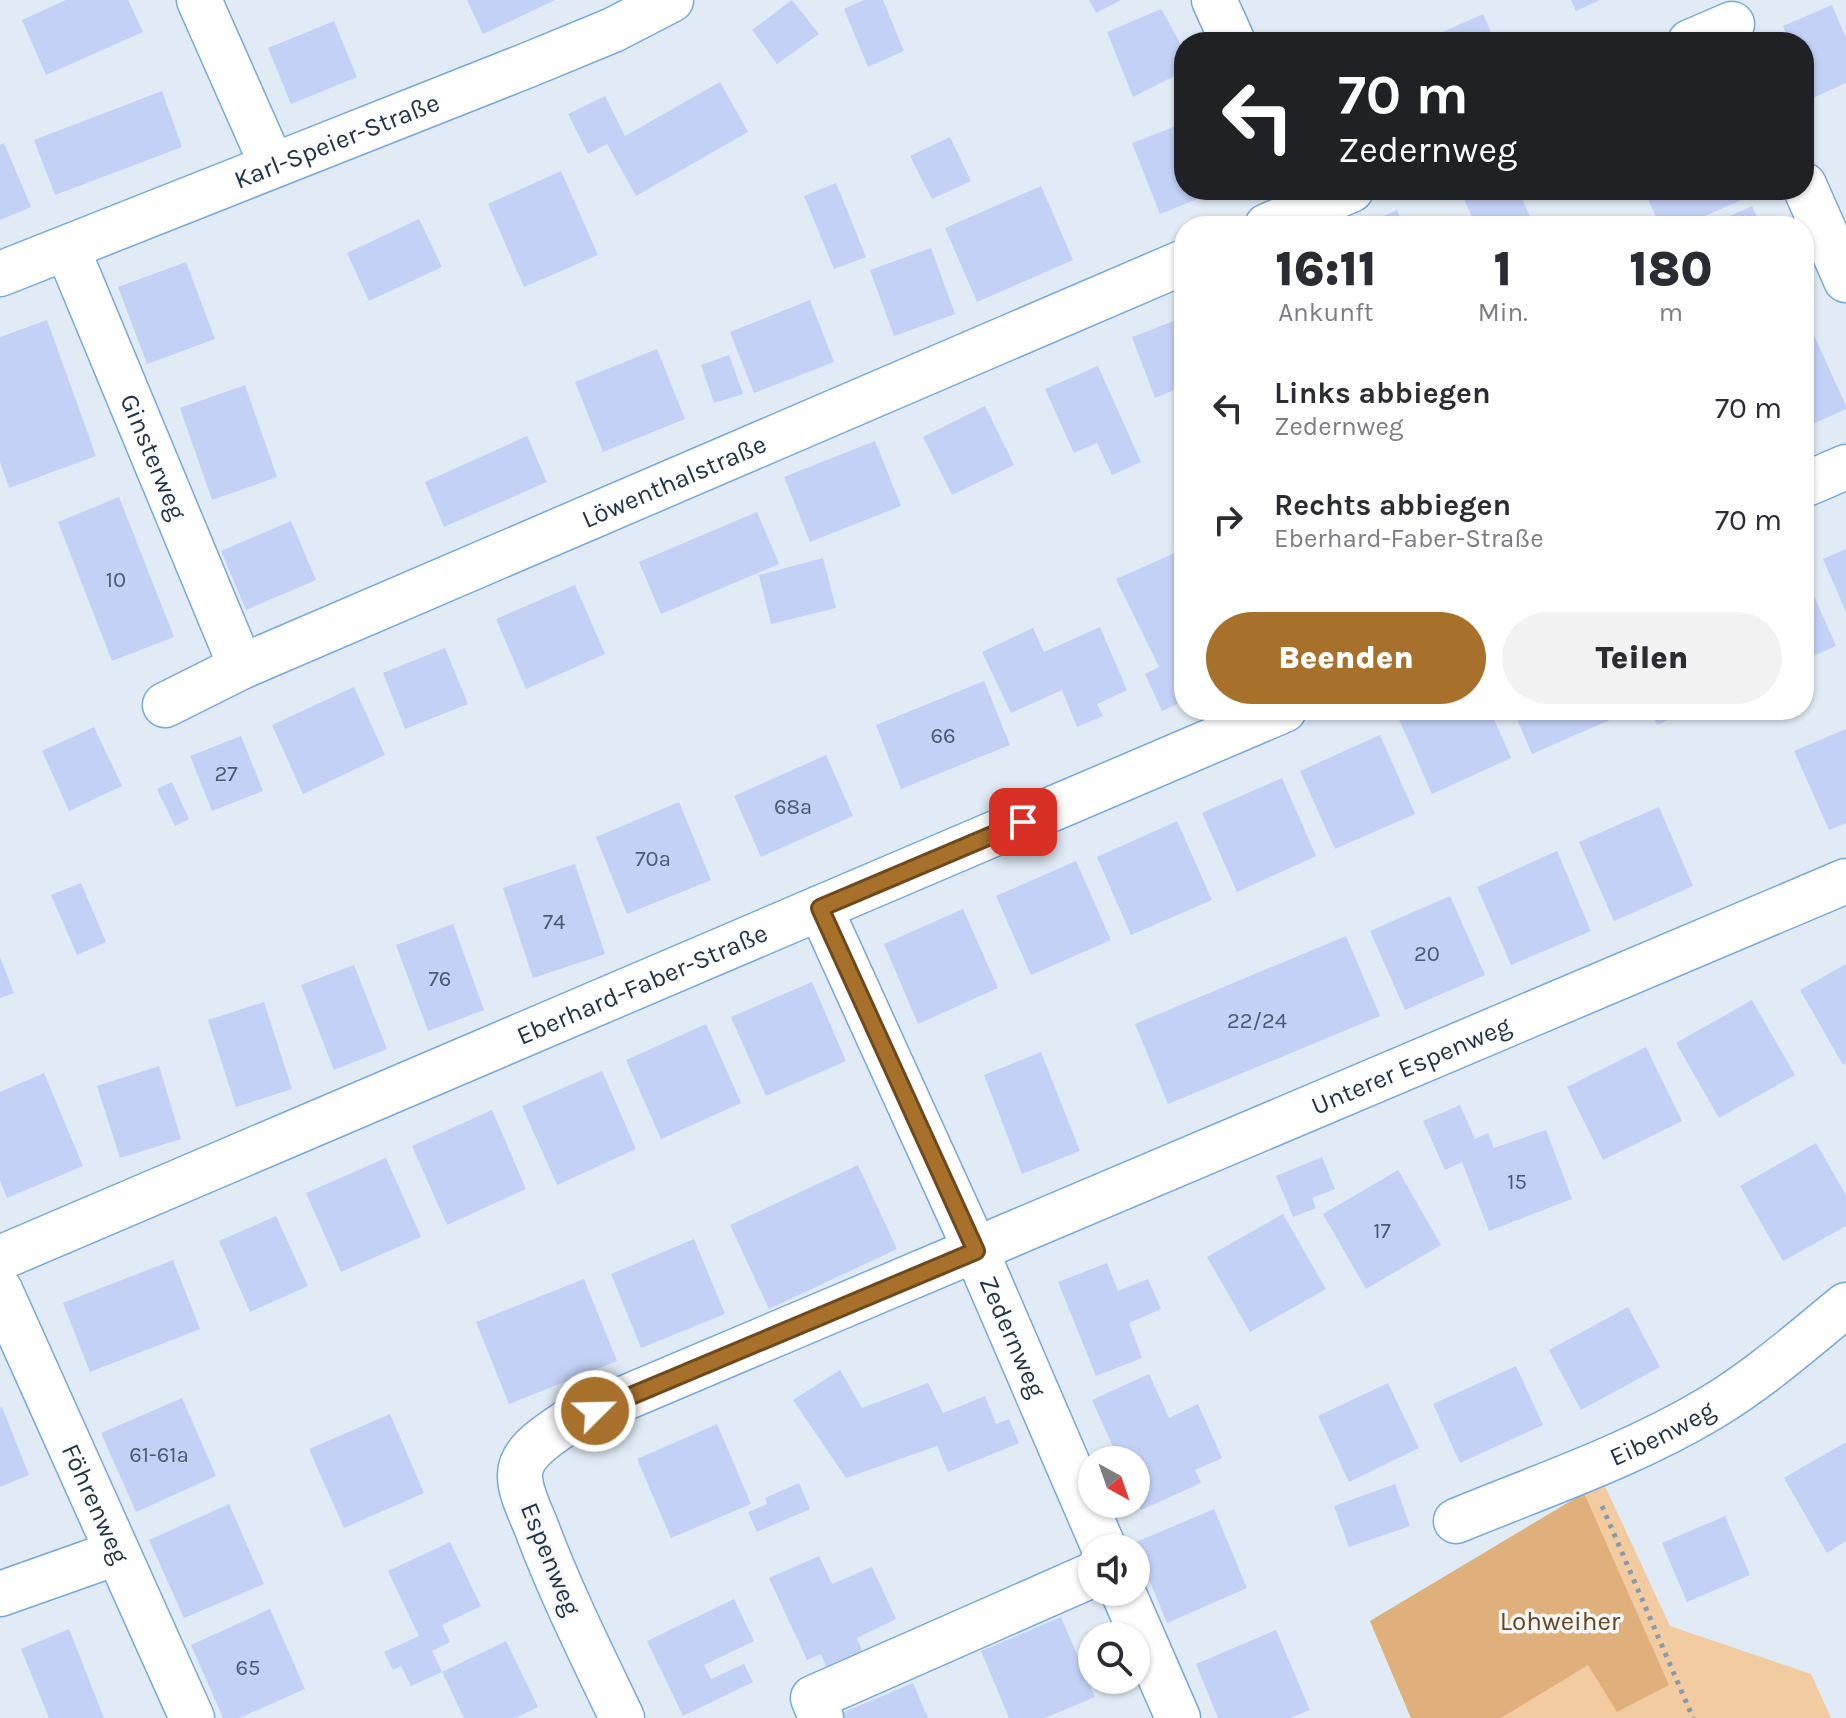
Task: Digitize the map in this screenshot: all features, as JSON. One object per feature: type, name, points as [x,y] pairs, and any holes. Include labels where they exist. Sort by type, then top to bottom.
[{"type":"street","points":[[199,0],[272,165]]},
{"type":"street","name":"Karl-Speier-Straße","points":[[0,274],[613,30],[671,0]]},
{"type":"street","points":[[1214,0],[1228,32]]},
{"type":"street","points":[[1711,32],[1732,22]]},
{"type":"street","points":[[1280,216],[1302,200]]},
{"type":"street","points":[[1811,200],[1846,280]]},
{"type":"street","name":"Ginsterweg","points":[[67,248],[241,667]]},
{"type":"street","name":"Löwenthalstraße","points":[[165,705],[241,667],[1174,266]]},
{"type":"street","points":[[1814,481],[1846,467]]},
{"type":"street","name":"Eberhard-Faber-Straße","points":[[0,1258],[1261,720]]},
{"type":"street","name":"Unterer Espenweg","points":[[976,1251],[1846,881]]},
{"type":"street","name":"Zedernweg","points":[[820,908],[976,1251],[1098,1534]]},
{"type":"street","name":"Espenweg","points":[[622,1718],[556,1579],[526,1502],[519,1475],[525,1458],[543,1439],[566,1423],[976,1251]]},
{"type":"street","name":"Föhrenweg","points":[[0,1290],[192,1718]]},
{"type":"street","name":"Eibenweg","points":[[1456,1521],[1586,1468],[1709,1409],[1846,1305]]},
{"type":"street","points":[[0,1594],[116,1553]]},
{"type":"street","points":[[821,1718],[813,1698],[1078,1581]]},
{"type":"street","points":[[1129,1606],[1178,1718]]},
{"type":"path","points":[[1586,1468],[1693,1718]]},
{"type":"green space","name":"Lohweiher","points":[[1603,1482],[1670,1626],[1811,1674],[1831,1718],[1411,1718],[1370,1621]]},
{"type":"green space","name":"Lohweiher","points":[[1584,1493],[1669,1685],[1617,1712],[1588,1665],[1501,1718],[1411,1718],[1370,1621]]},
{"type":"building","points":[[66,0],[128,0],[143,32],[46,75],[22,20]]},
{"type":"building","points":[[467,0],[555,0],[483,34]]},
{"type":"building","points":[[792,0],[819,34],[777,64],[752,30]]},
{"type":"building","points":[[864,0],[883,0],[904,51],[868,67],[844,9]]},
{"type":"building","points":[[1089,0],[1121,0],[1096,13]]},
{"type":"building","points":[[1571,0],[1600,0],[1576,11]]},
{"type":"building","points":[[1832,5],[1846,38],[1846,83],[1815,97],[1814,32],[1786,32],[1783,26]]},
{"type":"building","points":[[1161,9],[1174,32],[1174,76],[1133,97],[1107,32]]},
{"type":"building","points":[[1483,14],[1491,32],[1443,32]]},
{"type":"building","points":[[334,21],[357,77],[291,104],[268,48]]},
{"type":"building","points":[[720,82],[748,132],[636,196],[607,144],[588,154],[568,114],[605,96],[625,136]]},
{"type":"building","points":[[162,91],[182,147],[55,195],[34,140]]},
{"type":"building","points":[[1174,127],[1174,200],[1195,200],[1160,214],[1132,143]]},
{"type":"building","points":[[950,137],[971,181],[932,199],[910,156]]},
{"type":"building","points":[[4,143],[31,207],[0,220],[0,145]]},
{"type":"building","points":[[561,171],[598,255],[524,287],[488,204]]},
{"type":"building","points":[[836,183],[866,257],[834,269],[804,196]]},
{"type":"building","points":[[1041,186],[1073,260],[977,302],[945,228]]},
{"type":"building","points":[[1464,200],[1522,200],[1530,216],[1472,216]]},
{"type":"building","points":[[1648,200],[1741,200],[1705,216],[1656,216]]},
{"type":"building","points":[[1752,206],[1756,216],[1730,216]]},
{"type":"building","points":[[1397,210],[1400,216],[1384,216]]},
{"type":"building","points":[[419,219],[442,267],[369,301],[347,253]]},
{"type":"building","points":[[931,248],[955,314],[894,336],[870,270]]},
{"type":"building","points":[[186,262],[215,339],[147,364],[118,287]]},
{"type":"building","points":[[810,300],[834,362],[754,393],[730,332]]},
{"type":"building","points":[[47,320],[96,456],[9,488],[0,462],[0,337]]},
{"type":"building","points":[[1174,321],[1174,390],[1155,398],[1132,337]]},
{"type":"building","points":[[1814,335],[1846,406],[1846,409],[1814,423]]},
{"type":"building","points":[[657,349],[685,419],[603,452],[575,382]]},
{"type":"building","points":[[729,355],[743,394],[714,403],[701,365]]},
{"type":"building","points":[[1098,366],[1141,462],[1112,475],[1097,443],[1074,453],[1045,389]]},
{"type":"building","points":[[245,385],[277,477],[212,500],[180,408]]},
{"type":"building","points":[[985,406],[1014,465],[952,495],[923,437]]},
{"type":"building","points":[[527,436],[547,482],[444,527],[425,482]]},
{"type":"building","points":[[875,441],[901,506],[810,542],[784,477]]},
{"type":"building","points":[[119,497],[174,637],[112,661],[58,522]]},
{"type":"building","points":[[757,512],[779,564],[661,614],[639,562]]},
{"type":"building","points":[[291,521],[316,580],[246,610],[221,551]]},
{"type":"building","points":[[1846,549],[1846,612],[1823,559]]},
{"type":"building","points":[[1174,553],[1174,706],[1162,711],[1145,674],[1159,667],[1116,579]]},
{"type":"building","points":[[823,558],[836,608],[771,624],[759,575]]},
{"type":"building","points":[[575,585],[605,654],[526,689],[496,619]]},
{"type":"building","points":[[1814,596],[1836,646],[1814,656]]},
{"type":"building","points":[[1100,627],[1127,690],[1097,704],[1103,716],[1077,727],[1062,690],[1011,713],[982,652],[1033,628],[1044,652]]},
{"type":"building","points":[[445,648],[468,704],[405,729],[383,673]]},
{"type":"building","points":[[984,681],[1010,745],[901,789],[876,725]]},
{"type":"building","points":[[354,687],[385,755],[303,794],[272,725]]},
{"type":"building","points":[[1399,720],[1494,720],[1511,758],[1432,794]]},
{"type":"building","points":[[1517,720],[1610,720],[1532,754]]},
{"type":"building","points":[[94,727],[122,786],[69,811],[42,751]]},
{"type":"building","points":[[1846,729],[1846,823],[1829,830],[1794,751]]},
{"type":"building","points":[[1380,735],[1415,814],[1335,849],[1300,771]]},
{"type":"building","points":[[241,736],[263,791],[212,811],[190,756]]},
{"type":"building","points":[[826,755],[853,816],[761,857],[734,796]]},
{"type":"building","points":[[1282,778],[1316,856],[1237,892],[1202,813]]},
{"type":"building","points":[[172,782],[189,819],[175,826],[157,789]]},
{"type":"building","points":[[679,802],[711,880],[627,914],[596,837]]},
{"type":"building","points":[[1659,807],[1693,886],[1614,921],[1579,842]]},
{"type":"building","points":[[1177,821],[1212,900],[1131,935],[1097,857]]},
{"type":"building","points":[[1557,851],[1591,931],[1511,965],[1477,887]]},
{"type":"building","points":[[1076,861],[1111,940],[1031,975],[996,896]]},
{"type":"building","points":[[575,864],[605,954],[533,978],[503,888]]},
{"type":"building","points":[[81,883],[106,942],[77,955],[51,895]]},
{"type":"building","points":[[1450,896],[1485,975],[1405,1010],[1370,931]]},
{"type":"building","points":[[963,909],[998,988],[918,1024],[884,944]]},
{"type":"building","points":[[453,924],[484,1010],[428,1031],[396,945]]},
{"type":"building","points":[[1346,936],[1380,1016],[1168,1104],[1135,1024]]},
{"type":"building","points":[[0,957],[14,993],[0,998]]},
{"type":"building","points":[[1846,964],[1846,1063],[1843,1065],[1800,990]]},
{"type":"building","points":[[354,965],[387,1049],[334,1070],[301,985]]},
{"type":"building","points":[[812,982],[846,1061],[766,1096],[731,1017]]},
{"type":"building","points":[[1752,1000],[1795,1075],[1719,1118],[1676,1043]]},
{"type":"building","points":[[264,1002],[292,1089],[236,1107],[208,1020]]},
{"type":"building","points":[[706,1024],[741,1103],[661,1139],[626,1060]]},
{"type":"building","points":[[1646,1047],[1682,1121],[1603,1160],[1567,1087]]},
{"type":"building","points":[[1041,1052],[1080,1151],[1022,1174],[984,1075]]},
{"type":"building","points":[[159,1066],[181,1139],[120,1158],[97,1086]]},
{"type":"building","points":[[602,1071],[636,1149],[557,1185],[522,1106]]},
{"type":"building","points":[[44,1073],[83,1166],[7,1198],[0,1181],[0,1092]]},
{"type":"building","points":[[1460,1105],[1475,1139],[1488,1133],[1494,1148],[1546,1130],[1572,1199],[1489,1231],[1462,1162],[1445,1170],[1423,1121]]},
{"type":"building","points":[[492,1110],[526,1189],[447,1225],[412,1146]]},
{"type":"building","points":[[1816,1143],[1846,1195],[1846,1226],[1783,1261],[1740,1186]]},
{"type":"building","points":[[1322,1157],[1335,1189],[1312,1198],[1316,1208],[1293,1217],[1276,1176]]},
{"type":"building","points":[[386,1158],[421,1237],[341,1272],[306,1193]]},
{"type":"building","points":[[858,1165],[897,1249],[769,1309],[730,1225]]},
{"type":"building","points":[[1398,1170],[1441,1245],[1366,1289],[1323,1214]]},
{"type":"building","points":[[1283,1214],[1326,1289],[1250,1332],[1207,1257]]},
{"type":"building","points":[[276,1216],[308,1286],[250,1312],[219,1241]]},
{"type":"building","points":[[694,1239],[725,1314],[641,1348],[611,1274]]},
{"type":"building","points":[[173,1260],[200,1329],[90,1372],[63,1303]]},
{"type":"building","points":[[1107,1263],[1118,1291],[1148,1279],[1161,1309],[1129,1323],[1142,1358],[1096,1376],[1058,1282]]},
{"type":"building","points":[[584,1279],[617,1361],[509,1404],[476,1322]]},
{"type":"building","points":[[1628,1307],[1660,1367],[1581,1410],[1549,1350]]},
{"type":"building","points":[[1516,1366],[1543,1425],[1460,1463],[1433,1404]]},
{"type":"building","points":[[840,1370],[862,1408],[928,1383],[943,1413],[985,1396],[996,1424],[1009,1419],[1019,1443],[948,1472],[937,1446],[846,1478],[793,1400]]},
{"type":"building","points":[[1149,1374],[1169,1418],[1198,1404],[1222,1458],[1195,1470],[1201,1483],[1150,1506],[1150,1446],[1113,1446],[1092,1400]]},
{"type":"building","points":[[1388,1383],[1419,1448],[1349,1482],[1318,1416]]},
{"type":"building","points":[[182,1398],[216,1476],[136,1512],[101,1433]]},
{"type":"building","points":[[0,1408],[29,1475],[0,1487]]},
{"type":"building","points":[[390,1414],[424,1493],[344,1528],[309,1449]]},
{"type":"building","points":[[717,1424],[751,1504],[671,1538],[637,1459]]},
{"type":"building","points":[[1846,1442],[1846,1541],[1827,1553],[1784,1478]]},
{"type":"building","points":[[799,1483],[810,1509],[757,1532],[748,1512],[767,1504],[765,1498]]},
{"type":"building","points":[[1395,1484],[1410,1526],[1349,1547],[1334,1506]]},
{"type":"building","points":[[229,1504],[264,1584],[184,1618],[149,1540]]},
{"type":"building","points":[[1214,1509],[1247,1588],[1167,1623],[1150,1582],[1150,1536]]},
{"type":"building","points":[[1725,1516],[1750,1575],[1687,1602],[1662,1543]]},
{"type":"building","points":[[450,1542],[481,1606],[442,1625],[450,1642],[432,1651],[442,1672],[411,1686],[401,1666],[393,1670],[384,1652],[419,1636],[388,1571]]},
{"type":"building","points":[[819,1556],[832,1584],[872,1567],[896,1619],[857,1638],[866,1660],[830,1676],[821,1654],[807,1660],[769,1578]]},
{"type":"building","points":[[734,1599],[754,1641],[704,1665],[711,1679],[744,1664],[753,1682],[683,1716],[647,1641]]},
{"type":"building","points":[[270,1609],[305,1689],[239,1718],[223,1718],[191,1645]]},
{"type":"building","points":[[1061,1617],[1078,1657],[1078,1694],[1094,1694],[1095,1697],[1045,1718],[1009,1718],[981,1651]]},
{"type":"building","points":[[69,1629],[104,1718],[49,1718],[21,1649]]},
{"type":"building","points":[[1276,1630],[1310,1710],[1290,1718],[1218,1718],[1196,1664]]},
{"type":"building","points":[[506,1641],[538,1707],[515,1718],[464,1718],[442,1672]]},
{"type":"building","points":[[913,1683],[928,1718],[830,1718]]},
{"type":"route","points":[[595,1411],[976,1251],[820,908],[1023,822]]}]
